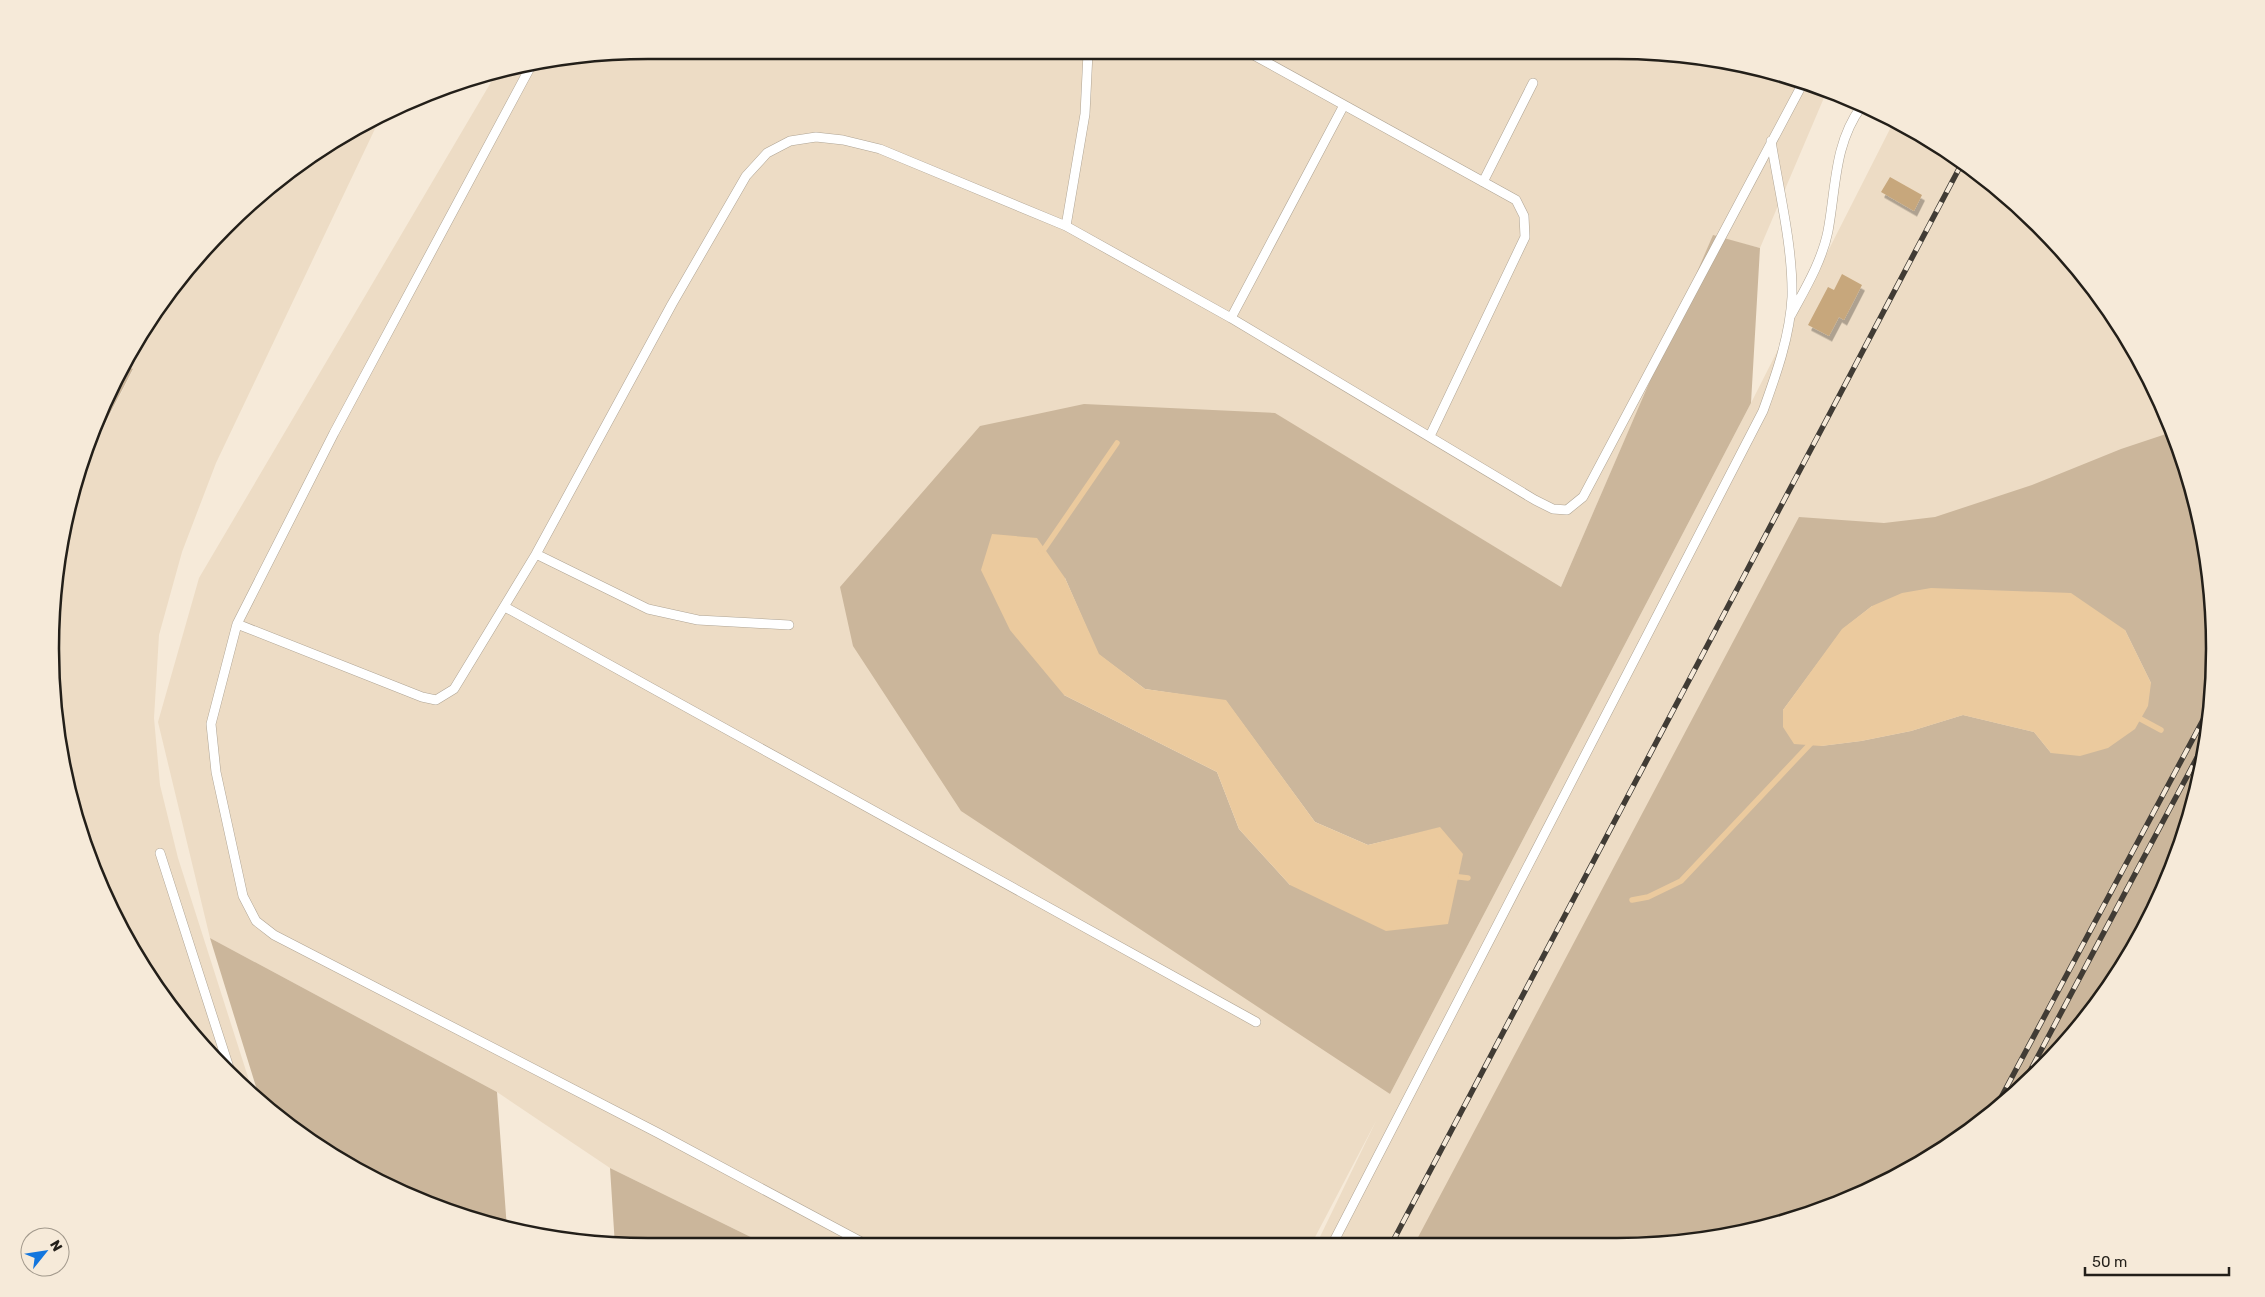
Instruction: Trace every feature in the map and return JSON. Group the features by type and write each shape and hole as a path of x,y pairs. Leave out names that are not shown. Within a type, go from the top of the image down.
{"lane":[{"path":"1066,226 1085,114 1088,59"},
{"path":"1261,59 1516,200 1524,216 1525,237 1430,436"},
{"path":"528,71 334,433 237,624 211,724 216,772 243,896 256,921 274,935 658,1133 854,1238"},
{"path":"1483,182 1533,83"},
{"path":"237,624 422,698 436,700 454,689 536,554 672,304 746,176 766,153 790,141 816,137 843,140 888,152 1066,226 1231,318 1430,436 1512,488 1553,509 1567,510 1583,497 1800,88"},
{"path":"1231,318 1344,105"},
{"path":"1789,320 1820,256 1828,233 1843,138 1850,122 1858,111"},
{"path":"1336,1238 1626,672 1763,411 1778,368 1789,320 1792,297 1790,265 1771,142"},
{"path":"536,554 648,609 698,620 789,625"},
{"path":"505,607 1256,1022"},
{"path":"160,853 227,1062"}],"shaded area":[{"path":"648,59 1655,60 1732,70 1769,79 1824,97 1760,248 1713,236 1561,587 1275,414 840,587 1390,1094 1751,403 1891,127 1944,158 1976,181 2034,231 2084,289 2107,321 2127,354 2161,423 2175,459 2195,533 2205,610 2205,687 2196,754 2053,1045 2034,1066 2005,1092 1944,1139 1877,1177 1806,1207 1732,1227 1655,1237 1319,1238 1376,1121 1315,1238 753,1238 610,1168 497,1092 210,938 158,722 199,578 492,80 533,70 572,64"},
{"path":"376,126 216,463 182,552 159,635 154,718 160,785 178,858 250,1083 231,1066 181,1008 158,976 138,943 104,874 90,838 70,764 60,687 59,648 60,610 70,533 90,459 98,438 133,370 130,369 158,321 181,289 231,231 289,181 321,158"},
{"path":"1713,235 1760,248 1751,403 1390,1094 961,811 853,646 840,587 980,426 1084,404 1275,413 1561,587","holes":["1065,578 1098,654 1145,689 1226,701 1315,822 1368,845 1440,828 1290,885 1239,829 1217,772 1064,695"]},
{"path":"131,368 133,369 101,431 120,388"},
{"path":"2165,434 2175,459 2195,533 2205,610 2205,687 2201,725 2195,764 2175,838 2145,909 2127,943 2107,976 2084,1008 2034,1066 1976,1116 1944,1139 1877,1177 1806,1207 1732,1227 1655,1237 1418,1238 1799,517 1884,523 1935,517 2032,485 2121,449","holes":["1872,606 2125,630 2151,683 2051,753 2034,732 1963,715 1911,731 1861,741 1821,746 1783,710 1843,629"]},
{"path":"992,534 1037,538 1065,578 1099,654 1145,689 1226,700 1315,822 1368,845 1440,827 1463,854 1448,924 1386,931 1290,885 1239,829 1217,772 1064,695 1010,630 981,570"},
{"path":"1931,588 2071,593 2125,630 2151,683 2148,706 2135,729 2108,748 2080,756 2051,753 2034,732 1963,715 1911,731 1861,741 1821,746 1794,744 1783,727 1783,710 1842,629 1872,606 1902,593"},
{"path":"210,938 497,1092 506,1221 459,1207 388,1177 321,1139 257,1089"},
{"path":"610,1168 753,1238 648,1238 614,1237"}],"building":[{"path":"1890,177 1922,195 1914,211 1881,192"},
{"path":"1842,274 1862,285 1844,320 1839,317 1829,336 1808,325 1828,287 1834,290"}],"waterway":[{"path":"1040,555 1117,443"},
{"path":"2135,716 2161,730"},
{"path":"1632,900 1648,897 1681,881 1813,741"},
{"path":"1451,876 1468,878"}],"railway":[{"path":"1395,1238 1959,169"},
{"path":"2003,1093 2201,723"},
{"path":"2031,1068 2196,760"}]}
